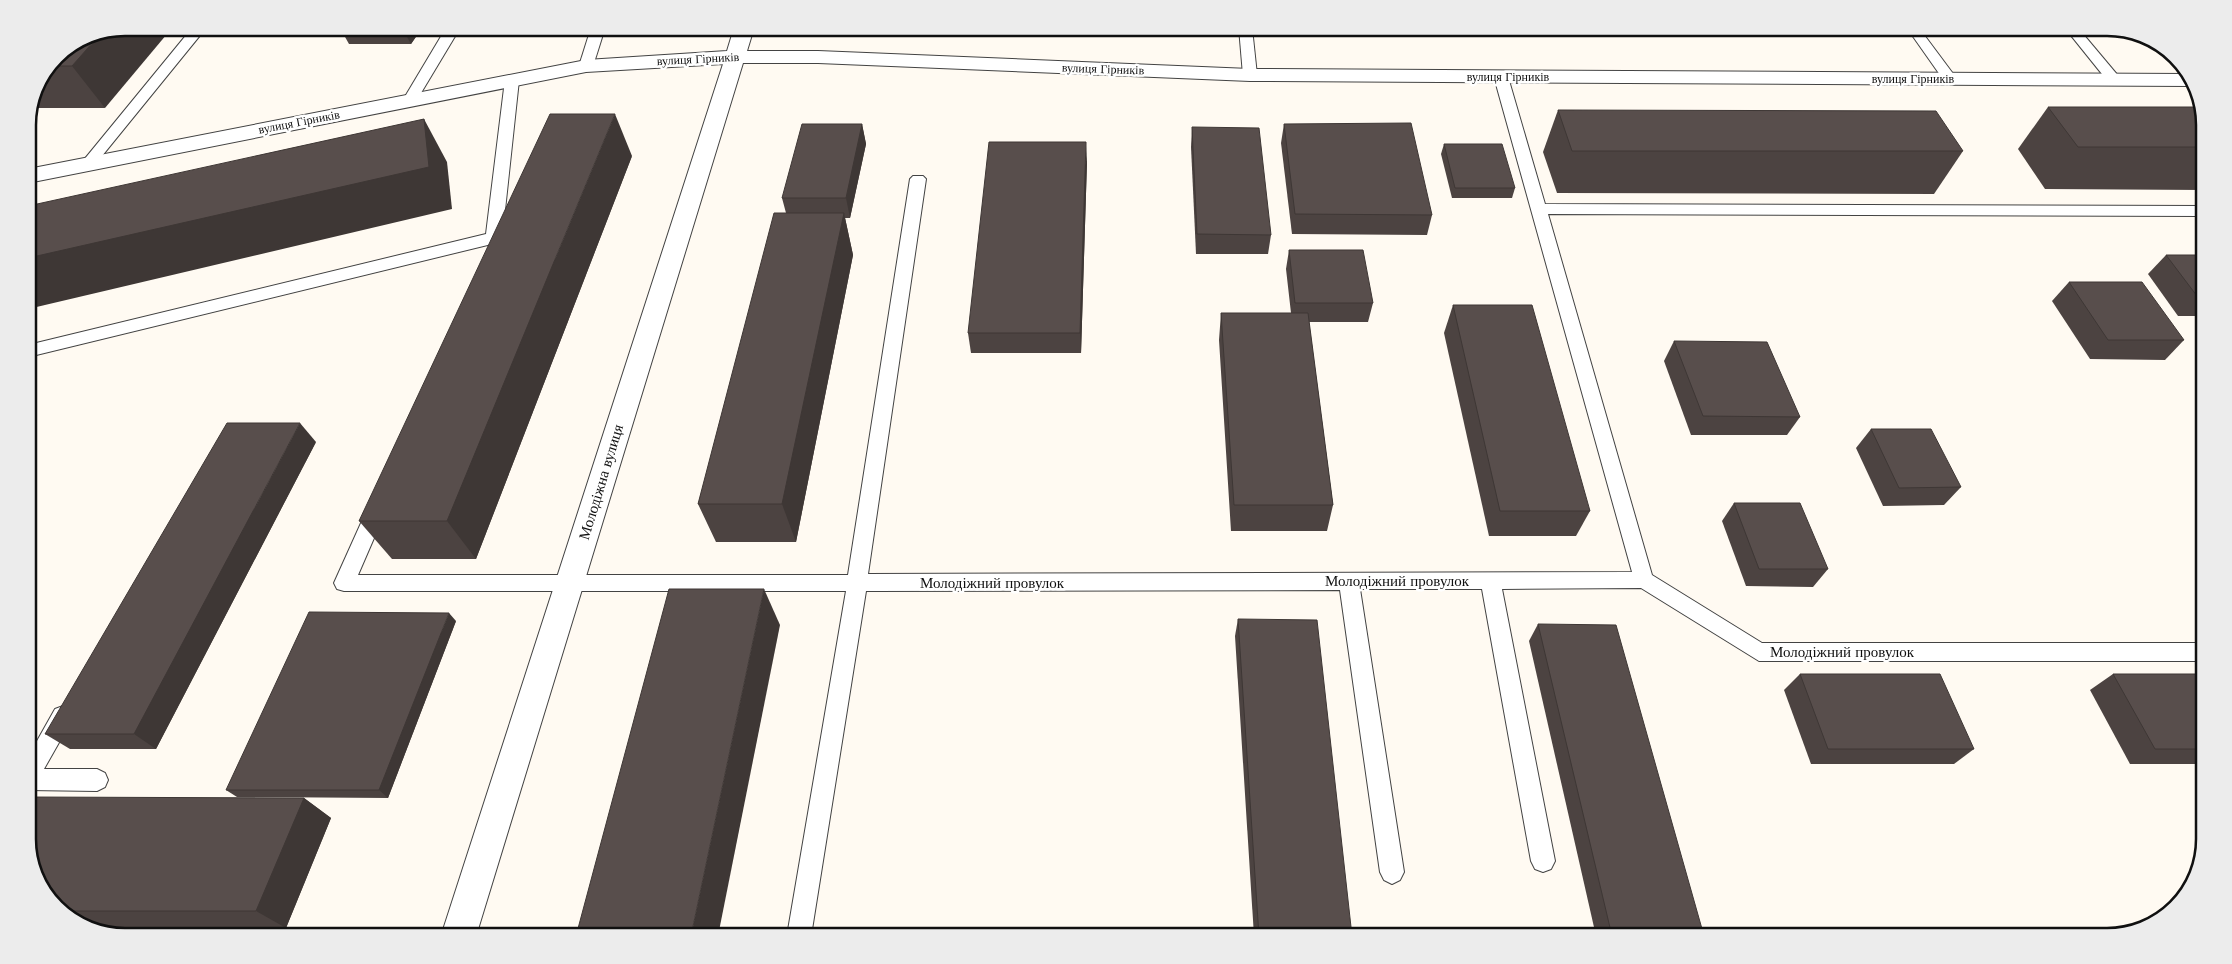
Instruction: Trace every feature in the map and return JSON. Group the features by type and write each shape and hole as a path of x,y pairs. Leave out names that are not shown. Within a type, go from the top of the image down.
{"street":[{"name":"Молодіжна вулиця","path":"461,928 741,36"},
{"name":"вулиця Гірників","path":"36,174 586,66 734,57 818,57 1250,75 2183,80"}],"lane":[{"path":"88,164 192,36"},
{"path":"410,100 448,36"},
{"path":"586,66 595,36"},
{"path":"1247,36 1250,75"},
{"path":"1919,36 1950,80"},
{"path":"2078,36 2115,80"},
{"path":"1501,77 1644,580"},
{"path":"486,257 494,238 512,80"},
{"path":"800,928 857,583 918,179"},
{"path":"1539,210 2196,211"},
{"path":"36,349 494,238"},
{"name":"Молодіжний провулок","path":"384,492 344,583 570,584 1644,580 1759,652 2196,652"},
{"path":"1349,581 1392,872"},
{"path":"1491,581 1543,861"},
{"path":"36,764 72,700"},
{"path":"36,778 97,780"}],"building":[{"path":"93,43 72,66 59,66 81,48"},
{"path":"2048,107 2194,107 2196,120 2196,147 2078,147"},
{"path":"1558,110 1936,111 1963,151 1572,151"},
{"path":"550,114 615,114 447,521 359,521"},
{"path":"424,119 429,167 36,256 36,204"},
{"path":"1411,123 1432,215 1295,214 1284,124"},
{"path":"802,124 862,124 846,198 782,198"},
{"path":"1192,127 1259,128 1271,235 1197,234"},
{"path":"989,142 1086,142 1080,333 968,333"},
{"path":"1444,144 1502,144 1515,188 1455,188"},
{"path":"774,213 844,213 782,504 698,504"},
{"path":"1289,250 1363,250 1373,303 1295,303"},
{"path":"2166,255 2196,255 2196,295"},
{"path":"2069,282 2142,282 2184,340 2108,340"},
{"path":"1453,305 1532,305 1590,511 1500,511"},
{"path":"1221,313 1308,313 1333,505 1234,505"},
{"path":"1674,341 1767,342 1800,417 1703,416"},
{"path":"227,423 300,423 134,734 45,734"},
{"path":"1871,429 1931,429 1961,487 1899,488"},
{"path":"1734,503 1800,503 1828,569 1759,569"},
{"path":"669,589 764,589 693,928 578,928"},
{"path":"309,612 449,613 379,790 226,790"},
{"path":"1238,619 1317,620 1351,928 1258,928"},
{"path":"1538,624 1616,625 1702,928 1610,928"},
{"path":"1800,674 1940,674 1974,749 1828,749"},
{"path":"2113,674 2196,674 2196,749 2155,749"},
{"path":"36,797 304,798 256,911 73,911 51,888 41,867 36,844"}]}
